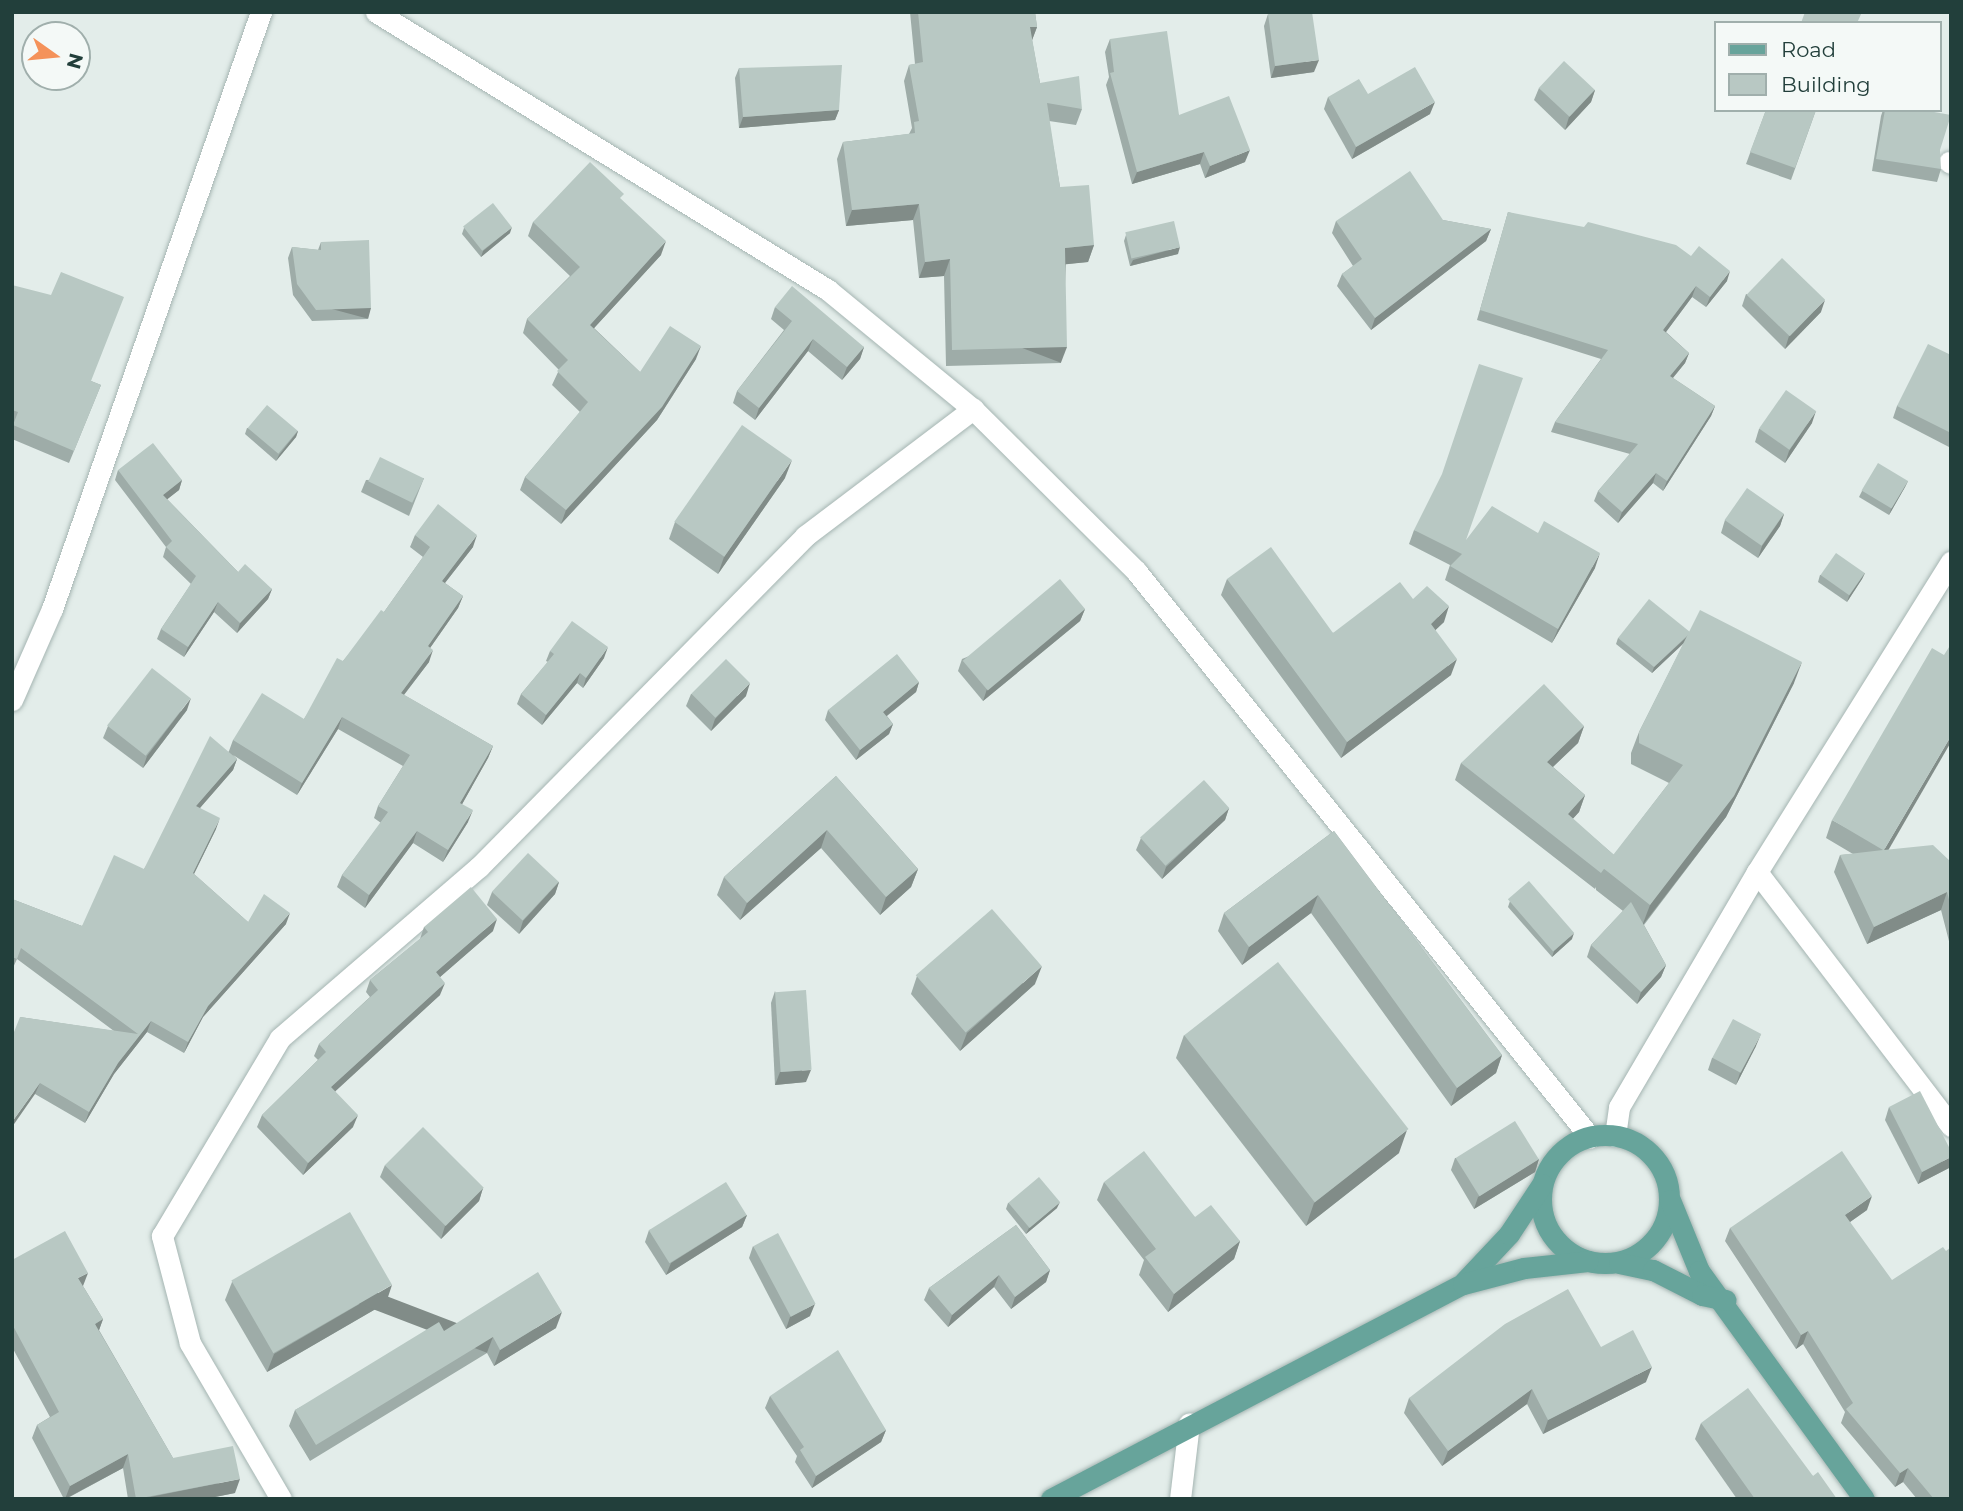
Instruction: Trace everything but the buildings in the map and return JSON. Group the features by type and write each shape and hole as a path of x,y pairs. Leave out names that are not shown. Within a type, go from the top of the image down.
{"main road":[{"path":"1463,1284 1508,1234 1544,1182 1560,1153 1590,1137 1615,1136 1651,1154 1661,1167 1670,1200 1699,1271 1725,1300 1864,1499"},
{"path":"1544,1182 1543,1216 1550,1231 1559,1245 1588,1261"},
{"path":"1615,1263 1650,1245 1660,1232 1670,1200"},
{"path":"1051,1499 1189,1424 1463,1284 1524,1268 1588,1261 1653,1270 1702,1295 1725,1300"}],"street":[{"path":"12,700 52,609 261,12"},
{"path":"376,12 828,290 973,409 1136,571 1590,1137"},
{"path":"281,1499 190,1343 162,1236 280,1038 478,867 805,536 973,409"},
{"path":"1615,1136 1619,1107 1757,872 1951,562"},
{"path":"1757,872 1951,1126"},
{"path":"1180,1499 1189,1424"}]}
